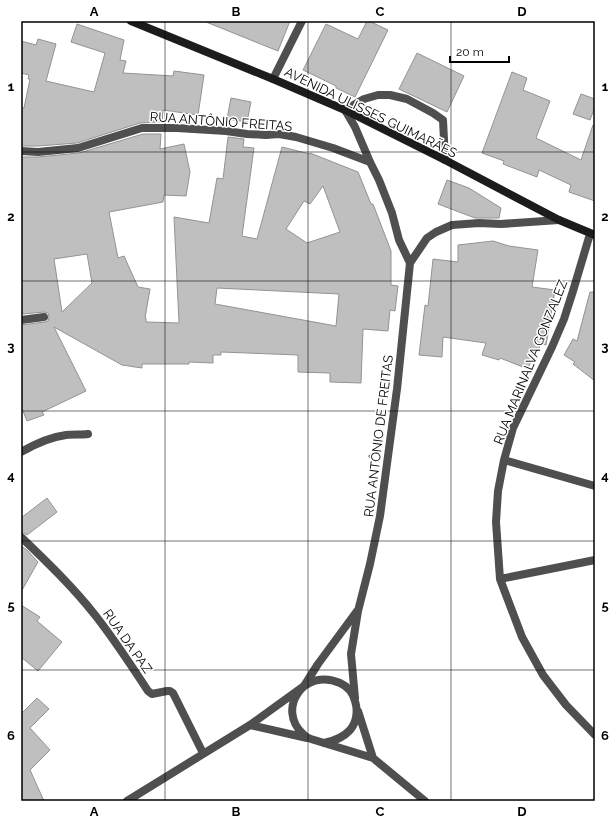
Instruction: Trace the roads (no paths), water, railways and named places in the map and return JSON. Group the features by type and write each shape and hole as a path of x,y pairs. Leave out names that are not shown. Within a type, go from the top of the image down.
{"main road":[{"name":"AVENIDA ULISSES GUIMARÃES","path":"131,21 345,110 445,160 559,220 593,235"}],"street":[{"path":"273,79 302,21"},
{"path":"410,263 399,240 386,196 355,127 345,110 364,99 378,95 390,95 407,99 443,120 445,160"},
{"name":"RUA ANTÔNIO FREITAS","path":"21,151 38,152 78,148 142,128 177,128 247,134 278,134 296,137 333,148 370,162"},
{"name":"RUA ANTÔNIO DE FREITAS","path":"354,698 351,654 358,611 380,516 397,389 410,263 427,238 452,225 479,223 501,224 559,220"},
{"name":"RUA MARINALVA GONZALEZ","path":"593,235 564,319 513,428 504,460 498,491 496,522 500,579 522,637 543,675 566,705 595,735"},
{"path":"21,320 44,317"},
{"path":"21,452 37,443 52,438 66,435 88,434"},
{"path":"504,460 595,486"},
{"name":"RUA DA PAZ","path":"21,537 67,582 95,615 123,653 148,691 152,694 167,691 173,693 203,753"},
{"path":"500,579 595,560"},
{"name":"RUA ANTÔNIO DE FREITAS","path":"304,686 318,664 358,611"},
{"path":"127,801 250,725 304,686 313,681 323,679 333,680 350,690 374,758"},
{"path":"304,686 297,694 293,704 293,716 296,726 303,735 311,739"},
{"path":"324,743 334,741 344,736 352,729 356,719 357,708"},
{"path":"250,725 311,739 374,758 425,801"}]}
